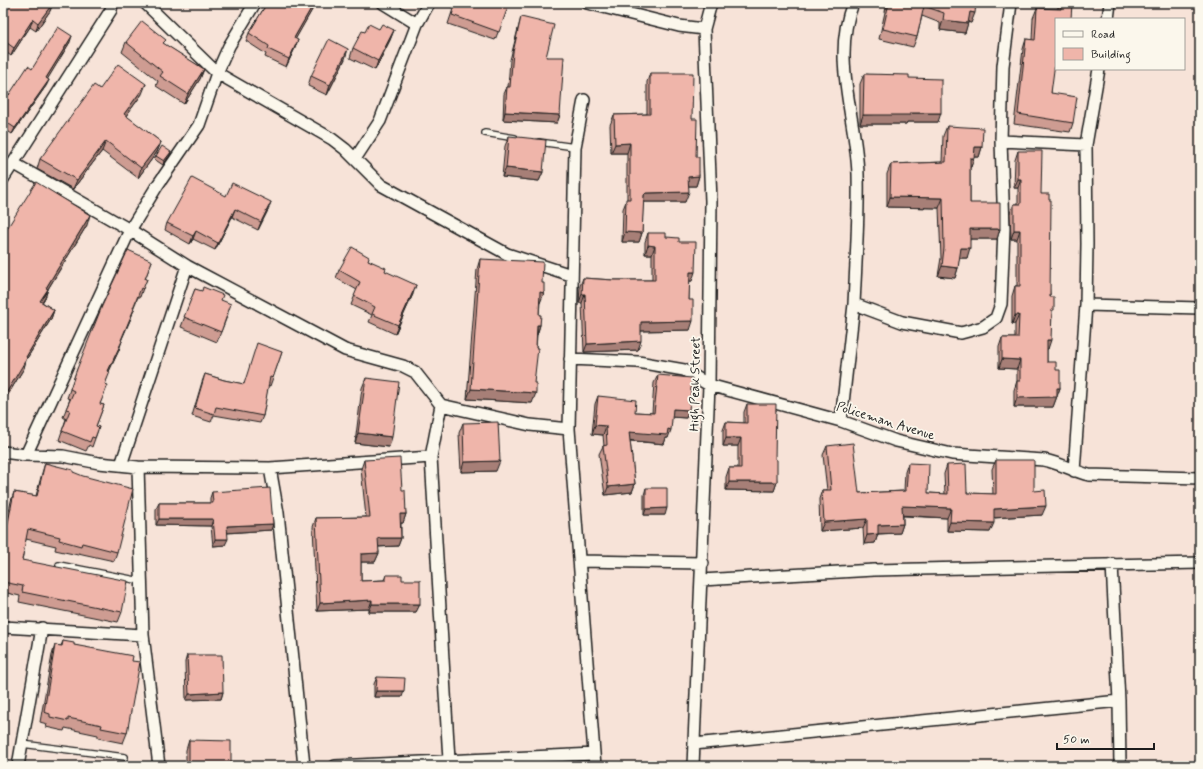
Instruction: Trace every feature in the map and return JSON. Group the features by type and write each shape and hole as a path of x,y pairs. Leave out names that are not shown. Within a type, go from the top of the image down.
{"street":[{"path":"3,179 112,10 112,3"},
{"path":"144,3 217,73 332,139 381,185 507,254 571,275"},
{"path":"26,455 130,230 157,186 200,125 217,73 229,46 255,3"},
{"path":"383,3 417,24"},
{"path":"355,159 380,121 417,24 429,3"},
{"path":"587,3 679,26 704,29"},
{"name":"High Peak Street","path":"693,766 703,563 709,385 711,201 704,29 711,3"},
{"path":"841,421 854,304 858,232 858,172 845,78 843,50 849,14 853,3"},
{"path":"854,304 902,322 961,333 983,327 996,318 1001,304 1004,228 1002,141 1003,66 1011,3"},
{"path":"1108,18 1110,3"},
{"path":"1074,471 1086,305 1086,145 1099,70"},
{"path":"584,100 575,147 571,275 569,429 595,766"},
{"path":"1002,141 1086,145"},
{"path":"13,163 130,230 187,266 344,350 403,366 415,372 441,405 530,425 569,429"},
{"path":"121,465 187,266"},
{"path":"1086,305 1200,308"},
{"name":"Policeman Avenue","path":"570,359 638,362 684,370 709,385 841,421 896,441 952,454 1044,460 1058,463 1089,476 1200,478"},
{"path":"441,405 431,457 442,614 449,760"},
{"path":"3,452 26,455 63,456 138,467 270,468 431,457"},
{"path":"138,467 142,635 159,766"},
{"path":"270,468 278,513 304,766"},
{"path":"579,561 703,563"},
{"path":"702,580 874,570 1200,563"},
{"path":"1112,564 1119,701 1120,766"},
{"path":"3,626 142,635"},
{"path":"18,766 42,628"},
{"path":"694,744 1119,701"},
{"path":"335,766 594,754"}],"lane":[{"path":"485,133 522,139"},
{"path":"530,140 575,147"},
{"path":"59,565 141,581"},
{"path":"22,744 124,757"}],"building":[{"path":"3,3 53,3 38,23 33,19 14,48 3,40"},
{"path":"267,3 314,3 294,38 298,40 289,59 268,49 269,46 249,33"},
{"path":"456,3 509,4 499,32 452,15"},
{"path":"889,3 976,3 975,13 970,12 968,23 943,20 944,13 924,6 917,37 883,29"},
{"path":"1061,3 1072,3 1071,18 1055,18 1055,63 1051,93 1077,97 1073,123 1018,114 1026,39 1035,40 1037,8 1061,9"},
{"path":"521,17 554,25 546,57 564,57 560,115 505,112 507,87 510,87 513,52"},
{"path":"142,21 166,40 163,43 204,69 188,94 160,76 163,72 126,42"},
{"path":"369,24 379,29 382,24 394,30 378,61 353,48 362,31 365,32"},
{"path":"58,27 72,36 46,78 49,80 15,128 3,120 3,99 7,93 9,95 28,66 32,69"},
{"path":"329,39 348,49 330,85 311,76"},
{"path":"118,64 146,84 124,114 161,142 141,168 106,141 77,180 40,159 94,85 100,89"},
{"path":"650,73 693,73 692,119 697,119 696,157 699,157 699,176 688,177 689,192 646,193 644,195 642,233 625,232 626,199 630,199 630,143 615,144 614,115 650,114"},
{"path":"864,74 909,75 909,78 941,79 941,113 910,113 910,115 863,115"},
{"path":"947,126 983,128 982,147 975,147 974,158 970,158 970,203 1000,203 1000,229 970,229 970,248 961,248 958,268 942,266 944,248 943,198 890,197 891,164 946,162"},
{"path":"509,136 546,140 543,172 506,168"},
{"path":"162,146 171,152 164,161 156,156"},
{"path":"1018,151 1042,151 1041,194 1049,194 1049,200 1051,200 1050,297 1054,297 1054,310 1052,310 1051,340 1047,340 1047,362 1056,362 1056,370 1060,370 1060,388 1057,388 1057,397 1017,398 1017,381 1020,381 1020,360 1002,359 1002,338 1018,338 1019,315 1015,315 1015,286 1020,286 1020,230 1014,230 1014,204 1021,204 1021,179 1018,179"},
{"path":"192,178 226,196 232,183 271,202 261,222 235,209 218,243 196,231 193,236 167,223"},
{"path":"36,182 90,215 46,288 48,289 40,301 54,310 5,395 3,394 3,235"},
{"path":"648,233 666,233 666,237 679,238 679,242 696,242 695,272 690,272 689,300 693,300 693,321 641,322 641,341 587,344 585,294 582,294 583,278 655,280 655,246 648,245"},
{"path":"352,247 369,257 368,260 386,268 385,271 416,285 398,325 372,314 375,307 354,296 360,282 339,270"},
{"path":"128,250 152,261 143,289 141,288 121,340 122,341 108,371 110,372 105,384 108,385 100,404 104,405 96,426 99,427 95,438 92,437 90,442 62,431 70,410 66,409 74,391 70,389 77,369 102,306"},
{"path":"480,259 543,262 542,283 544,283 544,293 540,292 539,315 541,315 540,325 537,325 536,348 538,348 534,383 536,383 536,393 471,389"},
{"path":"203,287 223,295 221,300 231,304 221,332 184,317 195,289 202,291"},
{"path":"257,343 282,352 273,378 270,377 263,416 216,407 214,414 195,408 205,374 244,384"},
{"path":"658,375 692,378 689,410 673,409 671,430 668,429 667,435 629,432 635,484 608,487 603,446 607,445 606,426 595,425 598,396 636,400 635,412 654,413"},
{"path":"366,378 399,382 392,437 358,433"},
{"path":"747,404 776,404 775,459 777,460 777,482 729,482 729,468 741,468 741,438 726,438 726,422 747,423"},
{"path":"498,422 500,461 464,462 463,423"},
{"path":"853,443 859,493 906,491 908,463 929,464 928,493 948,494 947,465 966,464 967,493 996,494 996,460 1034,460 1034,491 1045,490 1046,506 994,509 994,523 950,522 951,508 902,506 903,524 878,525 878,534 867,535 867,519 824,522 822,490 831,490 827,446"},
{"path":"400,458 402,490 405,490 406,514 400,514 401,538 378,538 379,553 361,554 361,581 386,580 386,575 402,575 402,580 420,580 420,604 372,604 372,600 320,603 316,518 370,517 364,460"},
{"path":"45,463 73,470 73,472 83,476 133,489 117,552 82,543 81,546 59,540 60,537 28,529 22,560 128,581 122,612 22,592 23,586 3,582 3,549 14,492 37,496"},
{"path":"270,488 273,524 227,526 228,539 215,539 213,519 159,519 159,503 213,503 212,492"},
{"path":"646,488 667,488 667,508 646,509"},
{"path":"63,641 74,643 74,645 133,656 132,661 140,662 127,733 101,728 102,725 68,718 68,721 50,717 50,714 44,712 55,645 62,646"},
{"path":"187,655 222,655 223,692 189,694"},
{"path":"377,677 405,678 404,691 376,691"},
{"path":"189,740 231,741 231,766 189,766"}]}
